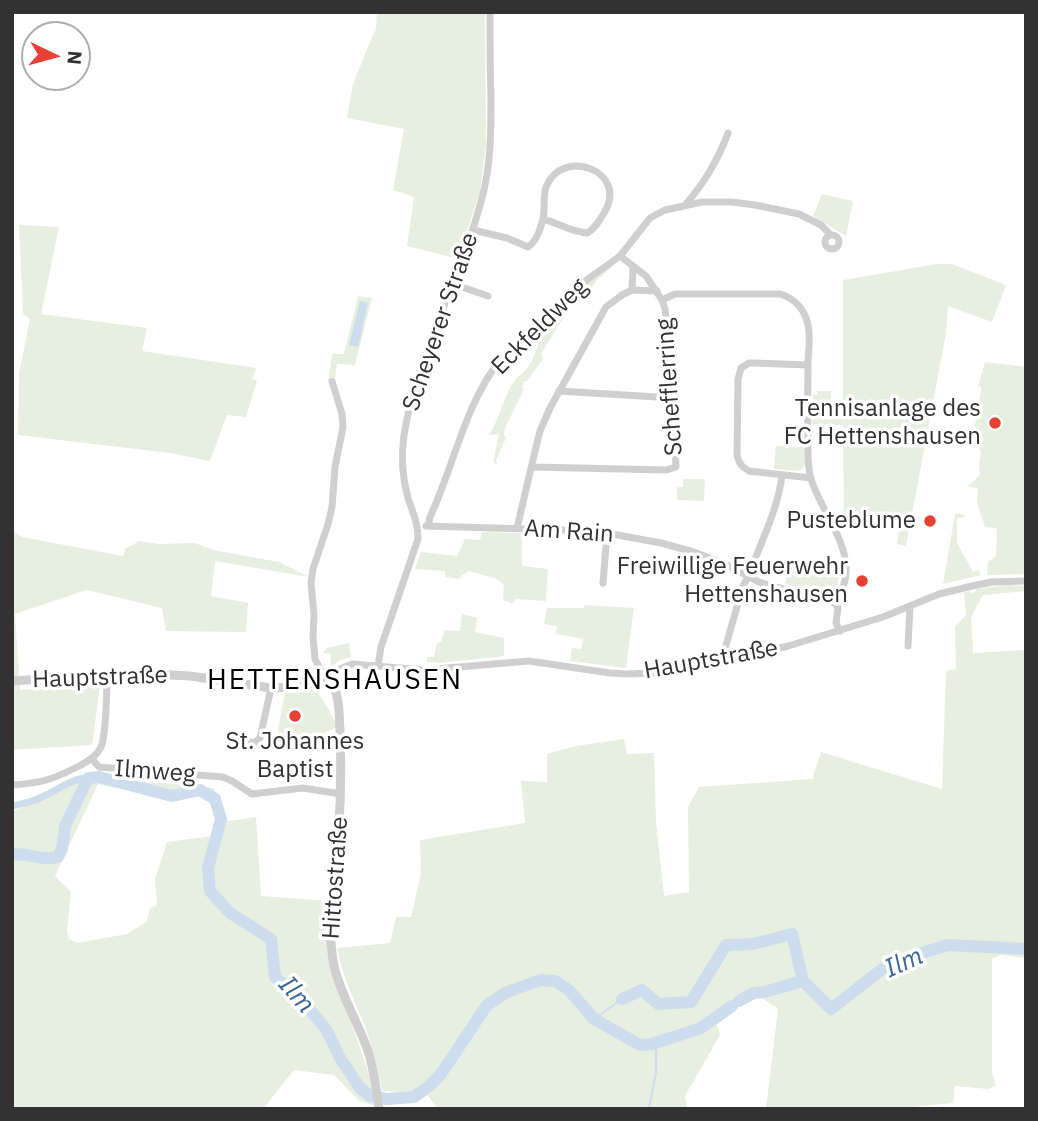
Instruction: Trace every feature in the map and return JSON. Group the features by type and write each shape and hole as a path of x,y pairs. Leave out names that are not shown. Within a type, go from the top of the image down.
{"street":[{"name":"Scheyerer Straße","path":"378,666 381,648 415,550 418,527 403,475 404,434 421,365 453,284 483,195 490,150 490,12"},
{"path":"686,205 712,169 728,133"},
{"path":"472,230 528,247 538,236 543,219 546,187 559,171 582,166 598,173 606,181 611,194 610,203 591,231 577,232 543,219"},
{"name":"Eckfeldweg","path":"428,526 475,404 492,369 570,292 620,256 654,215 702,202 732,202 799,214 821,225 831,235"},
{"name":"Schefflerring","path":"532,467 666,470 676,467 668,320 662,300 646,276 620,256"},
{"name":"Schefflerring","path":"632,290 634,268"},
{"path":"453,284 488,296"},
{"name":"Schefflerring","path":"517,528 540,431 606,307 632,290 657,291"},
{"path":"662,300 675,294 769,293 789,297 797,302 807,321 809,345 808,447 811,478 846,558 842,590 834,603 838,607 836,623 839,631"},
{"path":"808,365 754,363 744,366 739,373 737,455 742,467 749,471 811,478"},
{"path":"328,684 316,659 311,583 332,507 335,467 343,427 332,381"},
{"path":"559,391 673,398"},
{"path":"722,659 739,599 774,511 782,475"},
{"name":"Am Rain","path":"418,527 517,528 607,533 678,547 725,564 765,584 834,603"},
{"path":"603,583 607,533"},
{"name":"Hauptstraße","path":"12,681 132,673 190,676 271,688 319,682 328,684 334,674 346,666 360,664 424,670 529,661 627,674 653,673 694,663 785,648 939,594 979,584 1026,581"},
{"path":"908,646 910,606"},
{"name":"Ilmweg","path":"12,785 39,783 56,778 92,759 103,741 107,675"},
{"name":"Hittostraße","path":"328,684 336,693 338,702 341,794 331,906 331,949 344,993 368,1051 379,1109"},
{"path":"234,737 254,743 260,738 271,688"},
{"name":"Ilmweg","path":"92,759 101,768 223,777 252,794 303,788 341,794"}],"green space":[{"path":"377,12 485,12 486,145 480,191 458,259 407,246 414,197 393,190 404,129 347,118 353,84 376,28"},
{"path":"822,194 853,201 846,236 813,216"},
{"path":"19,225 59,227 41,314 147,328 142,351 256,368 252,379 257,381 246,417 227,415 210,461 170,453 18,435 19,374 30,319 23,314"},
{"path":"937,264 952,264 1006,285 992,322 948,306 946,333 906,546 897,544 901,513 844,518 843,425 812,424 813,395 817,395 817,391 831,391 830,410 843,409 843,280"},
{"path":"613,266 590,289 578,294 541,354 543,359 527,381 524,381 524,389 505,428 506,438 496,460 497,464 493,463 499,434 489,435 511,387 526,370 539,343 528,338 575,291 601,274 606,267"},
{"path":"358,296 372,298 355,365 337,364 335,378 329,377 332,354 344,354"},
{"path":"985,362 1026,367 1026,574 987,575 988,562 996,556 997,528 985,527 977,502 978,488 967,487 980,475 981,453 977,443 972,442 981,391 978,386"},
{"path":"776,446 804,447 803,468 798,471 774,469"},
{"path":"683,479 705,479 704,501 677,500 677,487 683,487"},
{"path":"955,514 963,514 965,517 957,518 957,543 973,572 978,570 981,575 943,584"},
{"path":"12,530 22,537 123,556 125,549 139,541 159,544 195,543 213,550 279,562 309,577 215,561 211,596 248,603 246,632 166,631 162,608 87,590 15,614 20,690 100,686 92,745 12,750"},
{"path":"482,532 522,533 522,566 548,569 546,601 515,599 513,604 503,600 504,585 497,579 469,571 462,574 460,579 445,577 445,571 415,569 421,552 457,556 465,539 480,540"},
{"path":"789,560 840,572 837,589 834,593 825,595 785,584"},
{"path":"1007,585 1026,586 1026,591 983,595 971,617 973,653 1026,650 1026,958 1000,955 992,959 992,1072 996,1086 988,1089 955,1086 953,1103 891,1109 766,1109 778,1009 756,994 715,1019 720,1035 685,1096 687,1109 438,1109 426,1093 382,1091 376,1061 346,981 337,948 390,943 396,917 411,917 421,873 420,840 525,823 521,781 547,782 547,754 576,746 624,739 627,754 654,753 656,822 664,896 689,892 688,807 699,787 812,779 821,752 942,789 946,671 956,669 955,627 966,615 964,592 971,593 976,589"},
{"path":"585,605 634,608 626,668 570,661 572,648 581,649 583,639 556,634 557,626 544,624 547,608 584,608"},
{"path":"462,614 477,618 475,632 504,638 504,656 427,662 427,657 434,657 437,643 441,642 445,630 460,631"},
{"path":"349,643 351,657 338,661 330,668 331,654 323,653 327,648"},
{"path":"315,689 337,727 312,738 277,735 285,692"},
{"path":"87,775 214,788 228,821 256,817 261,896 329,901 328,958 364,1059 373,1105 359,1101 334,1075 294,1070 263,1109 12,1109 12,811 31,805","holes":["98,784 175,800 200,793 210,799 218,823 213,836 167,842 155,879 157,904 150,909 146,922 127,934 77,943 69,939 67,931 71,892 55,876"]}],"water":[{"path":"360,301 368,303 358,347 349,345"}],"waterway":[{"name":"Ilm","path":"12,854 58,857 62,849 65,826 88,778 99,777 172,796 200,790 215,799 221,819 208,868 210,891 230,913 271,939 275,977 301,999 326,1029 340,1058 360,1088 370,1096 387,1099 414,1097 441,1074 487,1005 505,993 540,980 555,981 569,990 594,1019 640,1045 652,1044 701,1028 732,1006"},
{"path":"12,806 41,798 70,783 88,778"},
{"name":"Ilm","path":"622,999 642,990 658,1004 691,1002 726,945 753,944 792,934 803,981 831,1009 889,964 947,945 1026,949"},
{"name":"Ilm","path":"739,1001 754,993 803,981"},
{"name":"Ilm","path":"594,1019 622,999"},
{"path":"649,1109 656,1072 656,1042"}],"place":[{"name":"Tennisanlage des FC Hettenshausen","path":"995,423"},
{"name":"Pusteblume","path":"930,521"},
{"name":"Freiwillige Feuerwehr Hettenshausen","path":"862,581"},
{"name":"St. Johannes Baptist","path":"295,716"}],"district":[{"name":"HETTENSHAUSEN","path":"335,681"}]}
